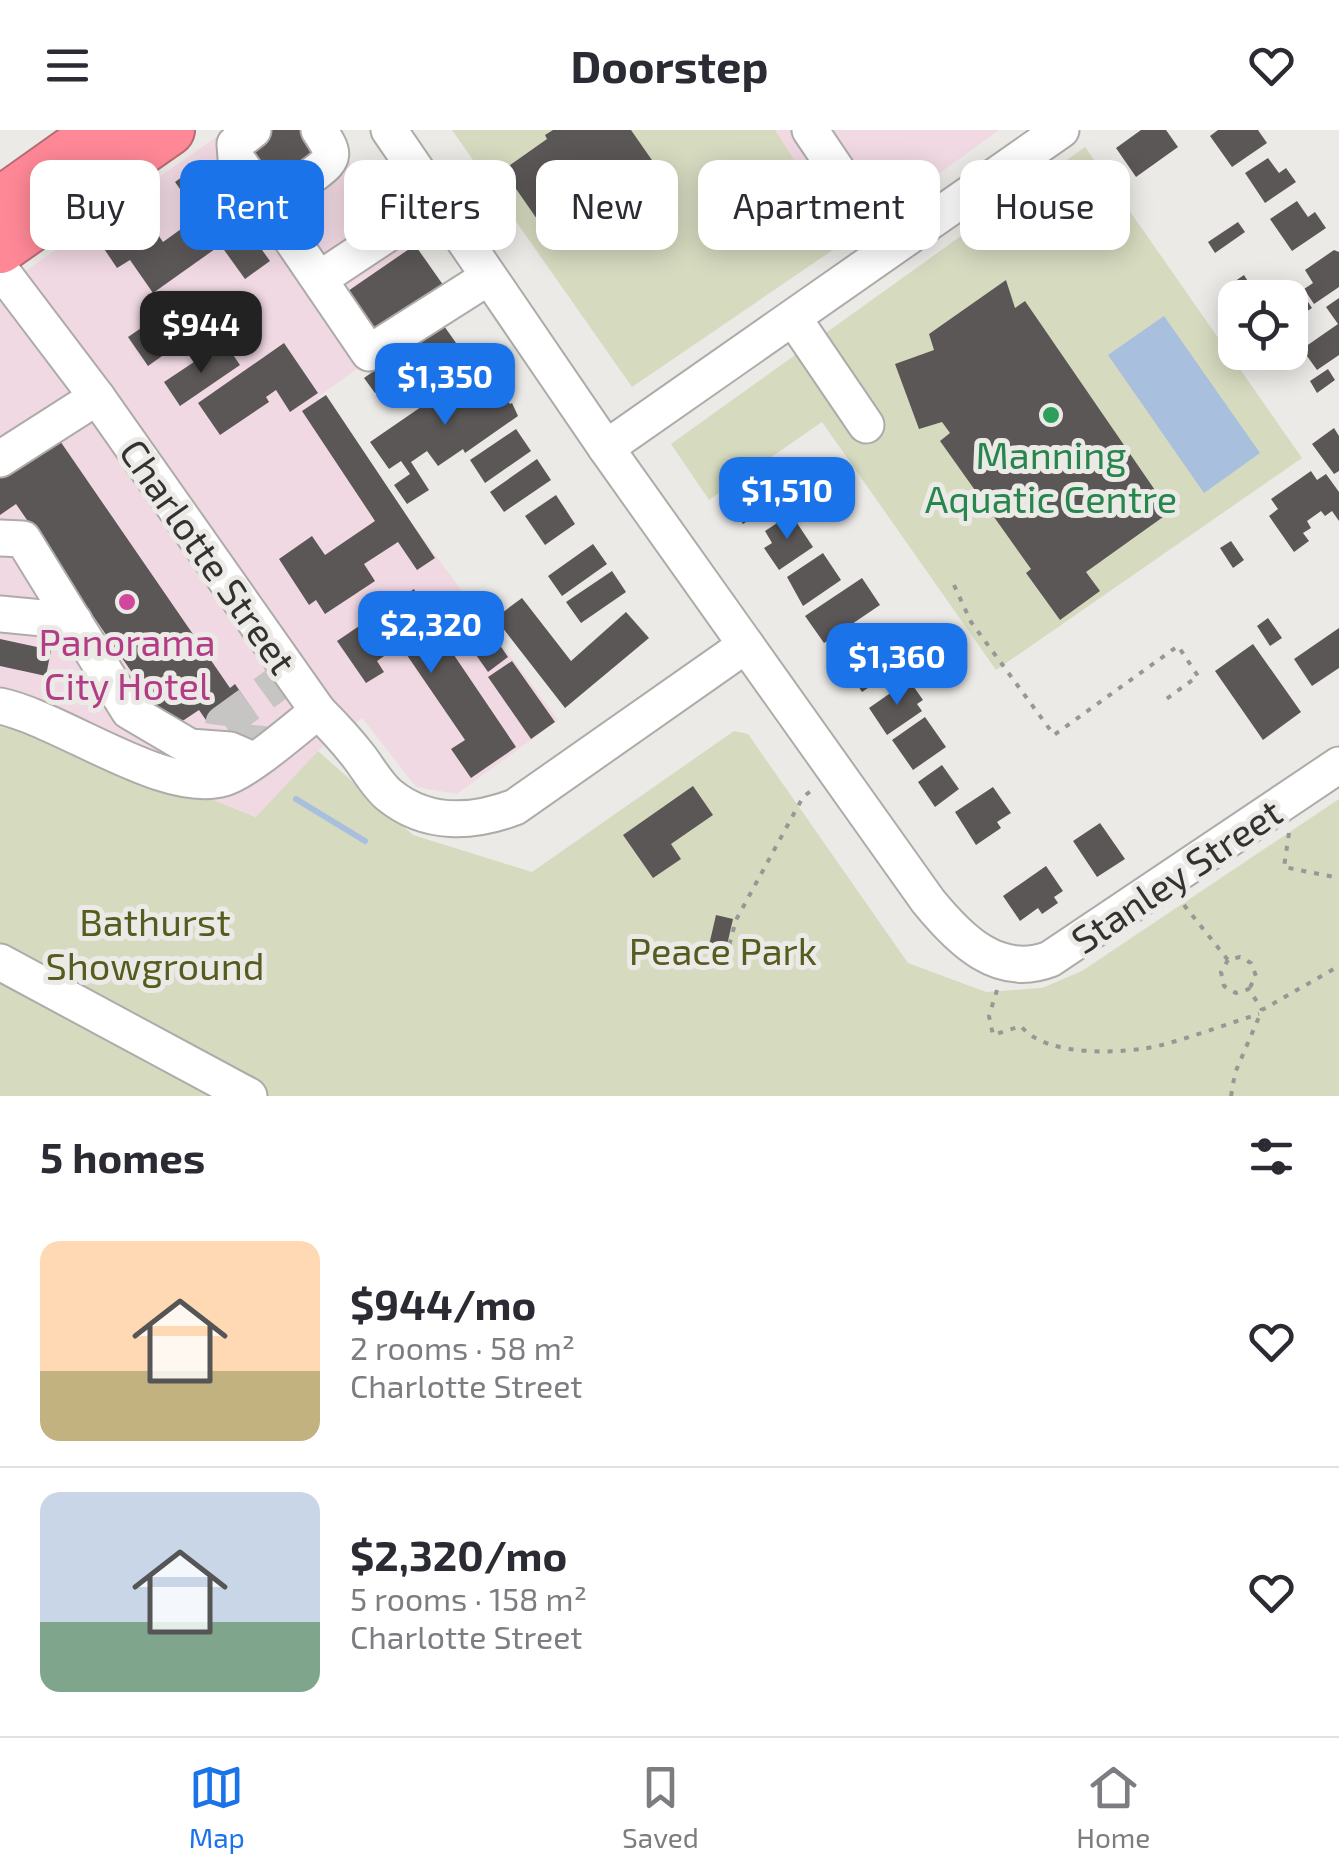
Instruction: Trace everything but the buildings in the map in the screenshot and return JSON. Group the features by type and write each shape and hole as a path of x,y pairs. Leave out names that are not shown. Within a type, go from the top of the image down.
{"highway":[{"path":"0,203 104,130"},
{"path":"0,248 169,130"}],"street":[{"path":"253,130 235,144 236,158 369,353 488,278"},
{"path":"319,130 330,147 331,157 324,166"},
{"path":"389,130 410,160"},
{"path":"810,130 830,160"},
{"path":"940,212 1046,134"},
{"path":"321,278 363,250"},
{"path":"470,250 606,448 945,922 974,948 1005,964"},
{"path":"606,448 889,250"},
{"name":"Charlotte Street","path":"0,269 97,397 318,712 345,738 388,794 422,814 460,820 484,818 515,807 746,645"},
{"path":"794,318 866,425"},
{"path":"0,459 97,397"},
{"path":"0,538 22,539 129,711 190,747 230,750 253,760"},
{"path":"0,614 74,621"},
{"path":"0,706 26,712 164,775 197,780 225,778 318,712"},
{"name":"Stanley Street","path":"1005,964 1024,966 1050,959 1339,765"},
{"path":"0,962 249,1096"}],"path":[{"path":"954,585 971,622 1054,735 1178,646 1198,676 1166,700"},
{"path":"726,958 736,920 803,797 836,771"},
{"path":"1278,806 1290,827 1284,867 1339,878"},
{"path":"1167,883 1228,960"},
{"path":"1240,957 1251,963 1256,976 1249,989 1236,993 1224,986 1221,972 1228,960 1240,957"},
{"path":"1005,964 989,1016 993,1035 1022,1026 1046,1043 1078,1050 1158,1046 1260,1012 1339,966"},
{"path":"1231,1096 1234,1073 1260,1012 1249,989"}],"shaded area":[{"path":"226,130 327,130 348,160 344,160 344,250 411,250 448,303 318,397 558,720 457,794 416,787 362,718 318,751 257,817 57,737 0,726 0,289 55,250 160,250 160,176 180,162 180,250 324,250 324,160 183,160"},
{"path":"775,130 999,130 940,173 940,160 794,160"}],"green space":[{"path":"452,130 775,130 794,160 698,160 698,250 833,250 632,387 536,250 678,250 678,160 536,160 536,250 516,221 516,160 473,160"},
{"name":"Manning Aquatic Centre","path":"1085,147 1094,160 1067,160"},
{"name":"Manning Aquatic Centre","path":"1130,211 1218,338 1218,370 1241,370 1302,458 996,670 822,422 709,500 671,444 960,237 960,250 1130,250"},
{"path":"0,727 56,737 256,817 318,751 413,835 532,872 734,731 748,734 908,963 986,992 1042,988 1082,971 1339,799 1339,1096 0,1096"}],"water":[{"path":"1164,316 1260,453 1204,493 1108,355"}],"waterway":[{"path":"296,799 365,841"}],"tunnel":[{"path":"267,744 238,741 222,730 223,723 292,673"}],"place":[{"name":"Manning Aquatic Centre","path":"1051,415"},
{"name":"Panorama City Hotel","path":"127,602"}],"park label":[{"name":"Bathurst Showground","path":"155,943"},
{"name":"Peace Park","path":"723,950"}]}
